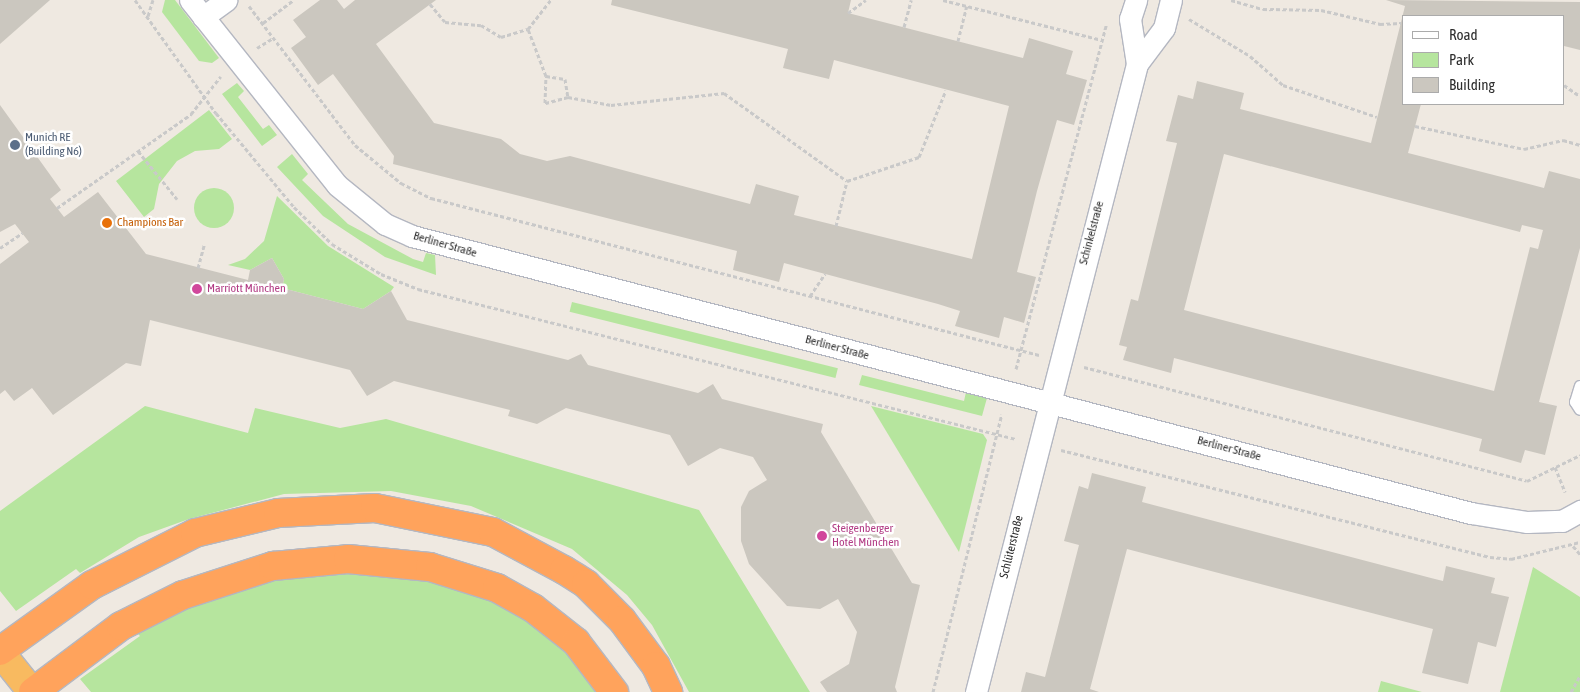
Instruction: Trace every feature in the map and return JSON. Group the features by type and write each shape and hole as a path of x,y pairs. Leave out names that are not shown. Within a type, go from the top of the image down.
{"highway":[{"path":"614,692 576,642 533,608 467,577 403,562 348,559 273,566 216,582 121,626 32,692 0,651 92,586 150,552 246,518 342,508 436,517 493,532 586,584 640,642 668,692"}],"street":[{"name":"Berliner Straße","path":"190,0 336,185 385,224 412,236 1471,513 1527,522 1562,520 1580,511"},
{"path":"203,17 226,0"},
{"name":"Schinkelstraße","path":"1136,0 1130,19 1137,64"},
{"name":"Schinkelstraße","path":"1048,402 1137,64 1164,28 1170,6"},
{"name":"Schlüterstraße","path":"976,692 1048,402"}],"lane":[{"path":"1580,386 1575,402 1580,410"}],"path":[{"path":"135,0 148,17 153,0"},
{"path":"245,0 355,145 401,183 431,198 1526,481 1580,455"},
{"path":"263,23 294,0"},
{"path":"430,4 445,22 481,25 501,37 528,29 551,0"},
{"path":"848,13 866,0"},
{"path":"904,27 911,0"},
{"path":"942,0 1102,40"},
{"path":"1231,0 1263,8 1321,10 1380,24 1401,23"},
{"path":"958,41 967,6"},
{"path":"1170,6 1250,56 1283,84 1377,117"},
{"path":"1023,351 1108,16"},
{"path":"528,29 546,76 545,103 568,97 611,105 724,93 847,181"},
{"path":"57,208 191,114 202,94 237,61 274,38"},
{"path":"546,76 565,79 568,97"},
{"path":"1565,86 1580,96"},
{"path":"847,181 919,157 946,90"},
{"path":"1415,126 1524,150 1563,140 1580,145"},
{"path":"138,151 176,199"},
{"path":"836,226 847,181"},
{"path":"0,248 22,233"},
{"path":"198,268 204,245"},
{"path":"810,296 825,274"},
{"path":"933,692 1008,392"},
{"path":"1580,542 1573,546 1580,554"},
{"path":"1571,692 1580,676"}],"green space":[{"path":"165,0 175,0 219,58 212,63 199,61 162,12"},
{"path":"237,83 244,91 238,97 263,129 269,125 277,135 262,146 222,94"},
{"path":"209,110 232,139 219,149 195,151 177,161 159,184 154,209 144,217 116,181"},
{"path":"292,154 308,174 302,180 348,224 413,259 423,262 426,253 435,255 436,275 385,257 323,216 277,167"},
{"path":"218,188 225,191 231,197 234,208 233,216 225,225 218,228 210,228 203,225 195,216 194,204 197,197 206,189"},
{"path":"277,196 328,246 394,287 391,291 363,309 282,288 284,279 272,258 250,270 228,265 245,259 264,241"},
{"path":"572,302 838,368 835,378 570,312"},
{"path":"862,375 964,401 966,392 987,398 982,416 859,385"},
{"path":"145,406 248,433 255,408 340,428 386,419 699,510 810,692 689,692 652,625 627,595 572,549 471,506 391,491 284,494 189,519 139,537 80,573 76,569 16,611 0,591 0,511"},
{"path":"871,406 983,434 987,440 959,552"},
{"path":"1533,567 1580,597 1580,692 1500,692"},
{"path":"333,569 413,574 509,606 558,640 601,692 91,692 80,679 140,636 136,632 166,616 248,582"},
{"path":"1381,681 1422,692 1378,692"}],"building":[{"path":"0,0 50,0 0,44"},
{"path":"320,0 337,0 344,9 355,0 436,0 376,44 434,123 501,139 520,154 547,161 570,156 750,204 756,184 799,196 794,215 972,259 1009,106 834,60 829,79 783,68 788,49 611,5 612,0 851,0 848,13 1023,58 1029,38 1073,51 1066,74 1087,80 1074,125 1057,120 1037,191 1017,272 1036,277 1024,323 1004,317 999,338 955,326 960,311 938,304 784,263 779,282 733,270 737,251 393,164 394,156 333,74 318,85 291,48 306,37 293,20"},
{"path":"1386,0 1580,2 1580,50 1565,46 1565,15 1403,15 1405,6"},
{"path":"1402,18 1402,105 1421,105 1408,153 1544,188 1549,171 1580,179 1580,248 1539,402 1557,406 1545,455 1525,450 1521,463 1479,451 1482,439 1174,358 1171,373 1123,360 1127,347 1119,345 1131,299 1138,301 1177,143 1166,141 1178,95 1193,99 1197,81 1244,93 1240,109 1371,143","holes":["1224,154 1520,232 1522,225 1543,230 1538,249 1530,247 1494,391 1184,310"]},
{"path":"0,105 61,190 50,199 64,217 98,192 146,254 248,280 250,270 272,258 284,279 282,288 363,309 391,291 407,320 568,360 581,354 588,365 698,393 713,384 722,399 823,424 821,432 912,583 920,585 895,687 897,692 827,692 820,682 849,664 857,632 838,599 820,609 787,606 749,564 741,541 741,507 749,491 767,480 753,457 720,448 688,466 670,435 566,408 537,424 508,416 510,410 394,381 367,396 350,370 150,320 141,366 126,363 53,415 32,388 14,401 5,390 0,394 0,264 29,242 15,224 0,232"},
{"path":"1092,473 1146,487 1142,502 1431,578 1443,581 1446,566 1495,578 1491,593 1509,597 1496,647 1478,642 1468,684 1422,673 1433,629 1127,549 1090,689 1099,692 1021,692 1026,672 1045,677 1079,545 1064,541 1079,486 1088,489"}],"place":[{"name":"Munich RE (Building N6)","path":"15,145"},
{"name":"Champions Bar","path":"107,223"},
{"name":"Marriott München","path":"197,289"},
{"name":"Steigenberger Hotel München","path":"822,536"}]}
